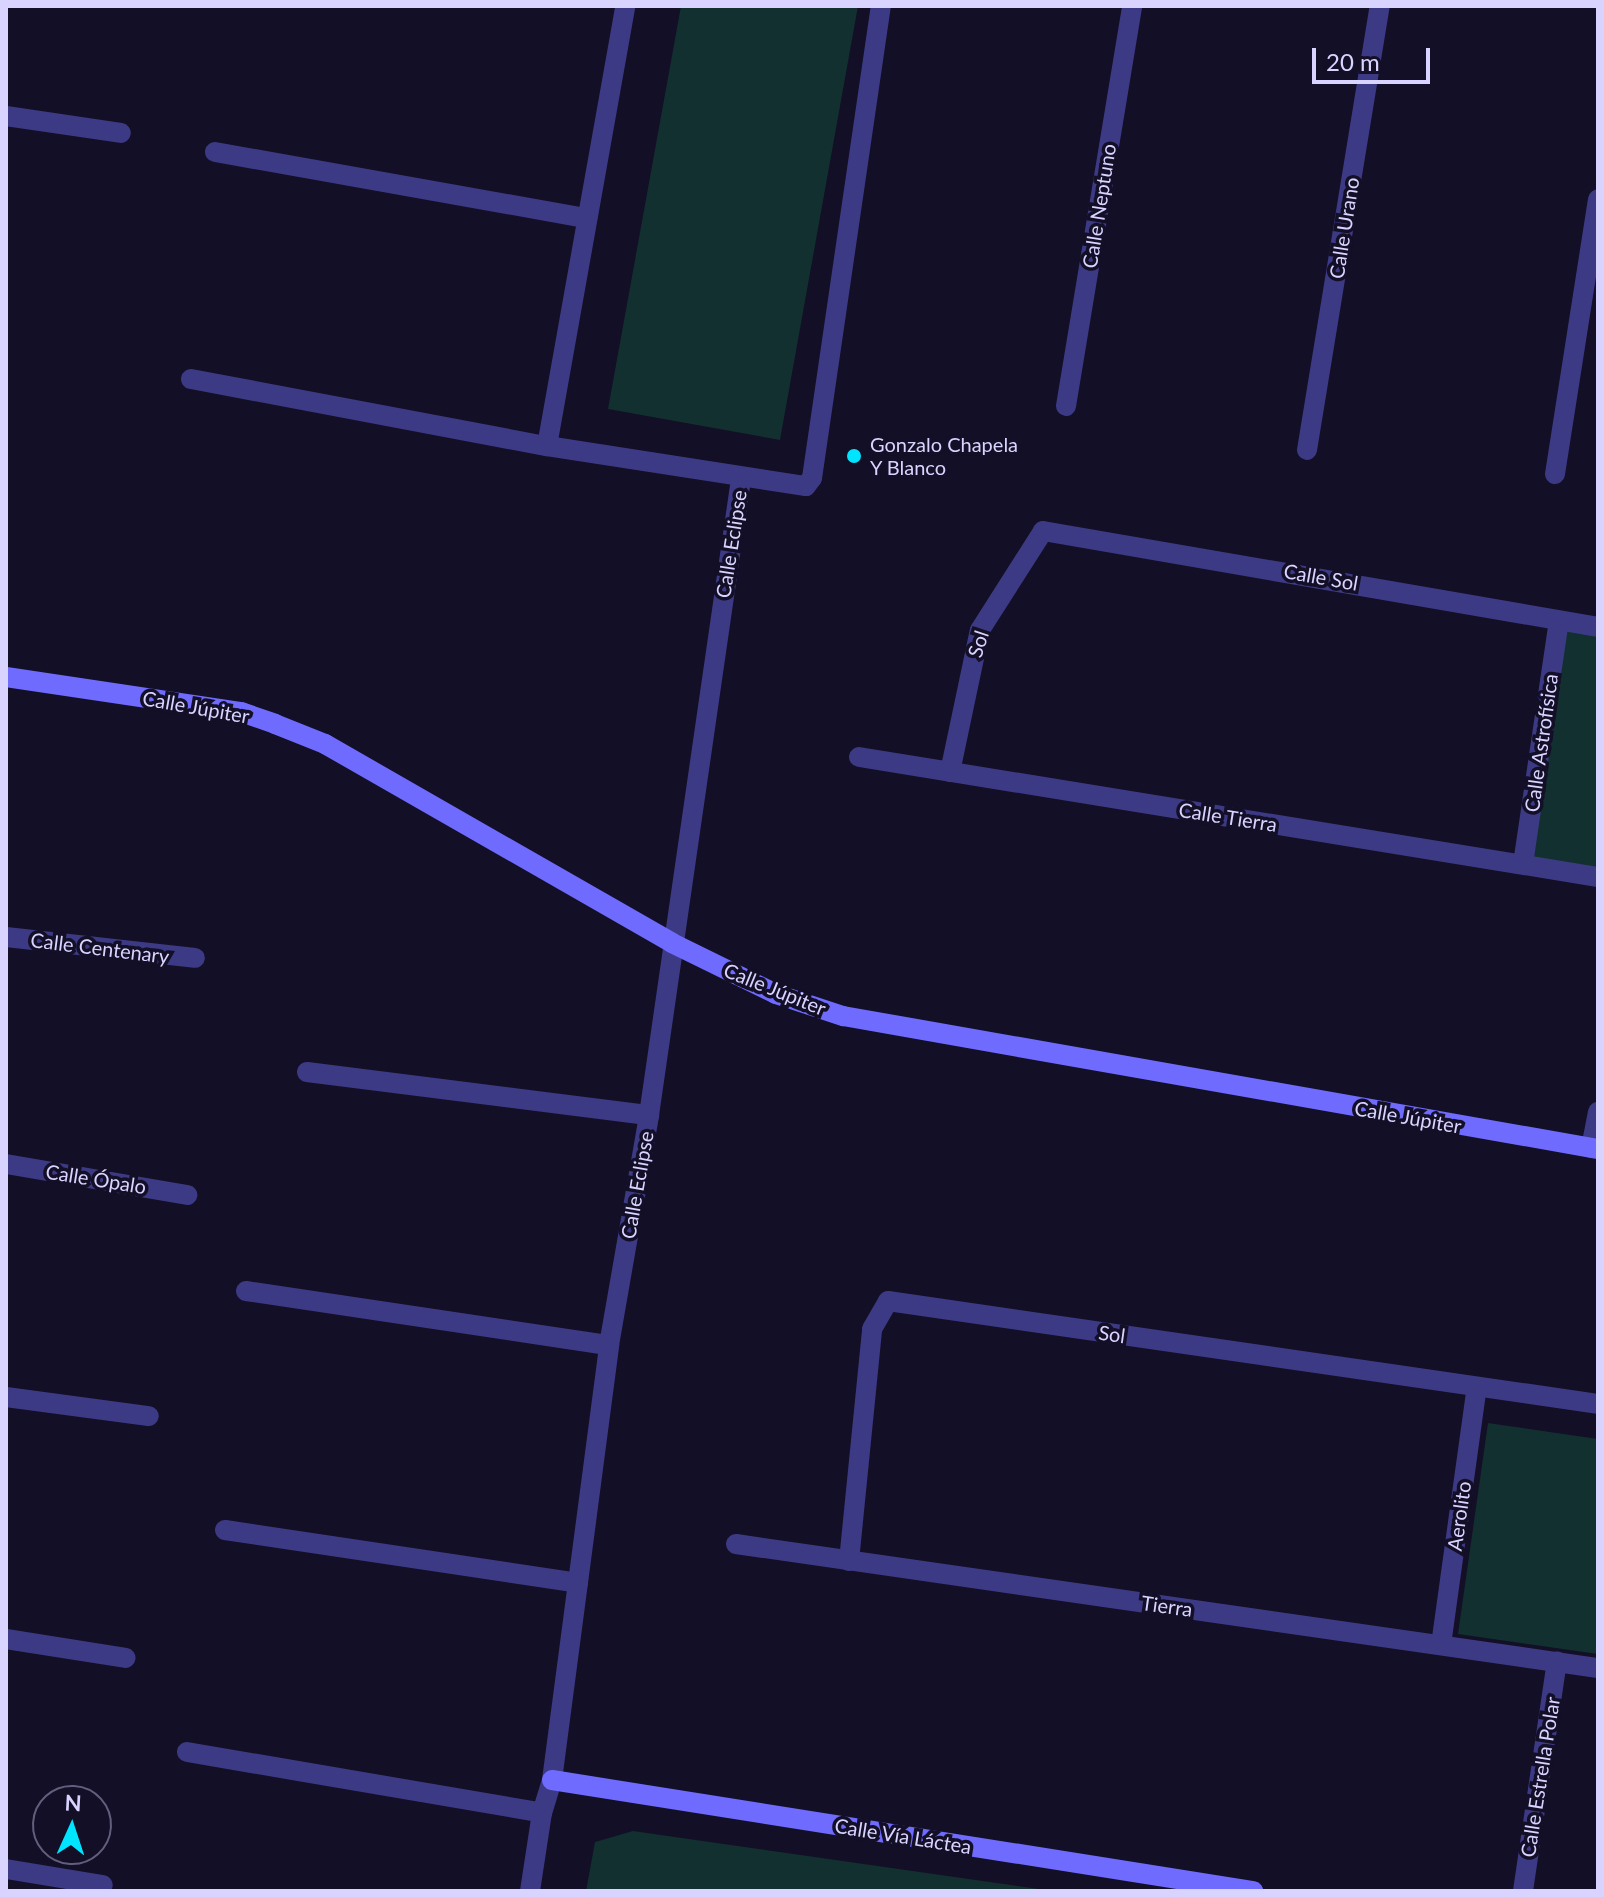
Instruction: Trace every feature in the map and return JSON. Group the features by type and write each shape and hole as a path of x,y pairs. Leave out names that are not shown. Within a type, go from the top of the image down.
{"street":[{"path":"547,446 625,6"},
{"name":"Calle Eclipse","path":"191,379 547,446 796,488 812,478 881,6"},
{"name":"Calle Neptuno","path":"1066,406 1132,6"},
{"name":"Calle Urano","path":"1307,450 1380,6"},
{"path":"6,116 121,133"},
{"path":"215,152 587,218"},
{"path":"1555,474 1598,199"},
{"name":"Calle Eclipse","path":"530,1891 542,1813 552,1780 609,1345 649,1115 741,479"},
{"name":"Calle Sol","path":"1043,531 1598,627"},
{"name":"Sol","path":"950,772 980,630 1043,531"},
{"name":"Calle Astrofísica","path":"1523,864 1559,621"},
{"name":"Calle Júpiter","path":"6,677 241,712 325,744 672,943 776,994 843,1016 1594,1148"},
{"name":"Calle Tierra","path":"859,757 1598,877"},
{"name":"Calle Centenary","path":"7,941 195,958"},
{"path":"307,1072 649,1115"},
{"path":"1594,1148 1598,1112"},
{"name":"Calle Ópalo","path":"6,1164 187,1195"},
{"path":"246,1291 609,1345"},
{"name":"Sol","path":"849,1561 872,1329 888,1301 1598,1404"},
{"name":"Aerolito","path":"1441,1645 1477,1387"},
{"path":"6,1397 149,1416"},
{"path":"225,1530 578,1583"},
{"name":"Tierra","path":"736,1544 1598,1668"},
{"path":"6,1639 126,1658"},
{"name":"Calle Estrella Polar","path":"1523,1891 1557,1662"},
{"path":"187,1752 542,1813"},
{"name":"Calle Vía Láctea","path":"552,1780 1253,1891"},
{"path":"6,1869 103,1885"}],"green space":[{"path":"681,6 858,6 780,440 608,409"},
{"path":"1559,621 1598,627 1598,876 1523,864"},
{"path":"1488,1423 1598,1439 1598,1654 1458,1634"},
{"path":"633,1831 1053,1891 586,1891 595,1842"}],"place":[{"name":"Gonzalo Chapela Y Blanco","path":"854,456"}]}
